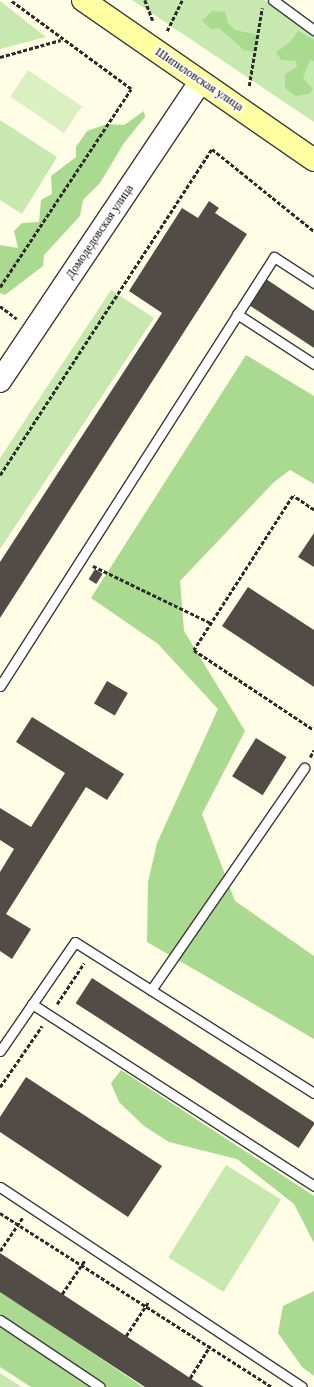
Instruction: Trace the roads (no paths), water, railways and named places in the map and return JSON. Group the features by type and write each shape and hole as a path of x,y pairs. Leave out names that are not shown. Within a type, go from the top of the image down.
{"main road":[{"name":"Шипиловская улица","path":"83,0 314,160"}],"street":[{"name":"Домодедовская улица","path":"0,382 200,82"}],"lane":[{"path":"273,0 314,30"},
{"path":"0,686 274,257 314,283"},
{"path":"237,314 314,364"},
{"path":"151,990 304,768"},
{"path":"0,1051 75,942 314,1093"},
{"path":"32,1004 314,1186"},
{"path":"0,1187 302,1387"},
{"path":"0,1320 100,1387"}]}
